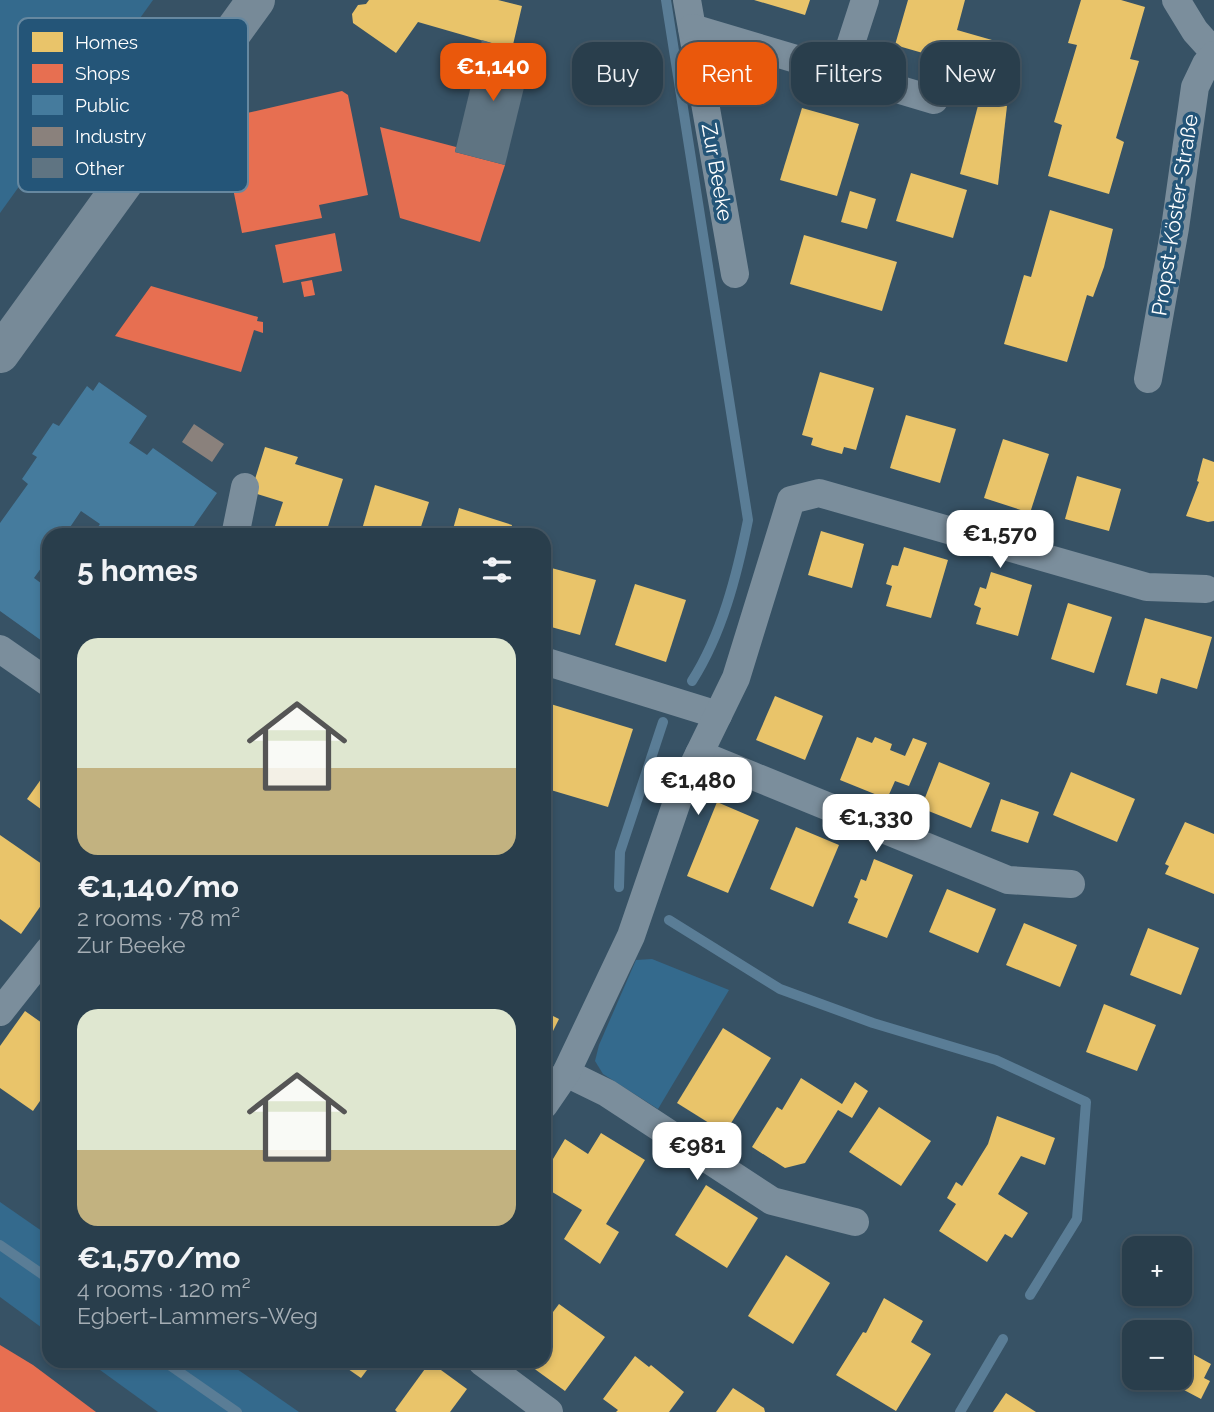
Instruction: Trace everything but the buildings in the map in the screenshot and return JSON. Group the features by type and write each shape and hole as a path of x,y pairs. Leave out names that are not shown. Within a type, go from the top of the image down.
{"main road":[{"path":"243,18 256,0"},
{"path":"0,354 117,192"}],"street":[{"name":"Zur Beeke","path":"687,0 735,274"},
{"path":"851,42 864,0"},
{"name":"Propst-Köster-Straße","path":"1148,379 1175,228 1195,87 1214,54 1195,31 1176,0"},
{"path":"692,28 791,56"},
{"path":"237,528 245,487"},
{"path":"551,1095 566,1073 631,936 680,793 736,678 791,499 819,493 1147,587 1206,589"},
{"path":"0,649 42,678"},
{"path":"551,663 718,715"},
{"path":"699,754 1008,880 1071,884"},
{"path":"0,1012 42,966"},
{"path":"566,1073 607,1093 772,1201 855,1222"},
{"path":"490,1368 549,1412"}],"shaded area":[{"path":"0,0 153,0 140,18 18,18 18,188 0,213"},
{"path":"652,959 729,990 658,1109 603,1074 595,1061 599,1045 636,960"},
{"path":"0,1202 42,1231 42,1328 0,1297"},
{"path":"97,1368 236,1368 299,1412 158,1412"}],"waterway":[{"path":"666,0 748,520 727,604 712,644 692,681"},
{"path":"619,887 620,852 663,722"},
{"path":"669,920 780,989 873,1023 996,1060 1086,1102 1077,1219 1030,1295"},
{"path":"0,1245 42,1274"},
{"path":"960,1412 1003,1339"},
{"path":"174,1368 237,1412"}]}
